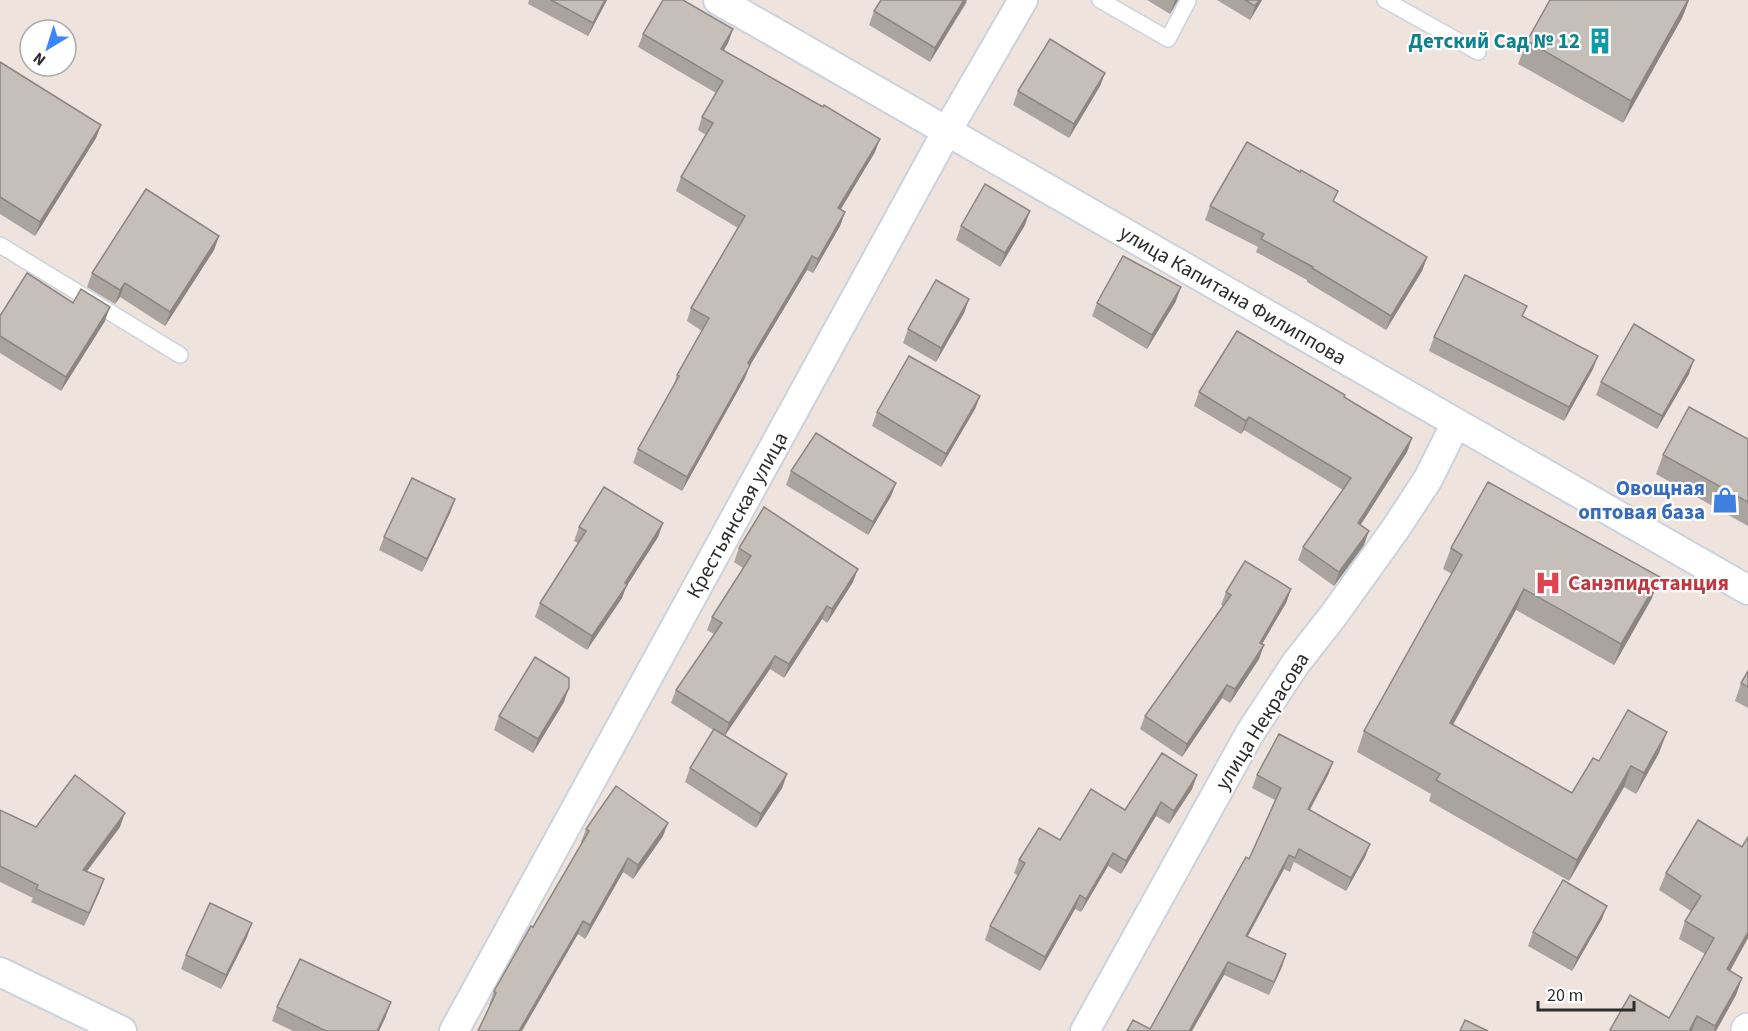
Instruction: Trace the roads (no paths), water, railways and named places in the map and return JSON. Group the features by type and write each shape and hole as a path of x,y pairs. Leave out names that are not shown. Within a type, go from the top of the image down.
{"street":[{"name":"улица Капитана Филиппова","path":"718,0 1748,590"},
{"name":"Крестьянская улица","path":"454,1031 947,131 1023,0"},
{"name":"улица Некрасова","path":"1085,1031 1250,733 1296,663 1396,528 1428,479 1455,423"},
{"path":"0,972 122,1031"}],"lane":[{"path":"1100,0 1168,39 1188,1"},
{"path":"1385,0 1478,52"},
{"path":"0,245 180,355"}],"place":[{"name":"Детский Сад № 12","path":"1600,41"},
{"name":"Овощная оптовая база","path":"1725,500"},
{"name":"Санэпидстанция","path":"1548,583"}]}
